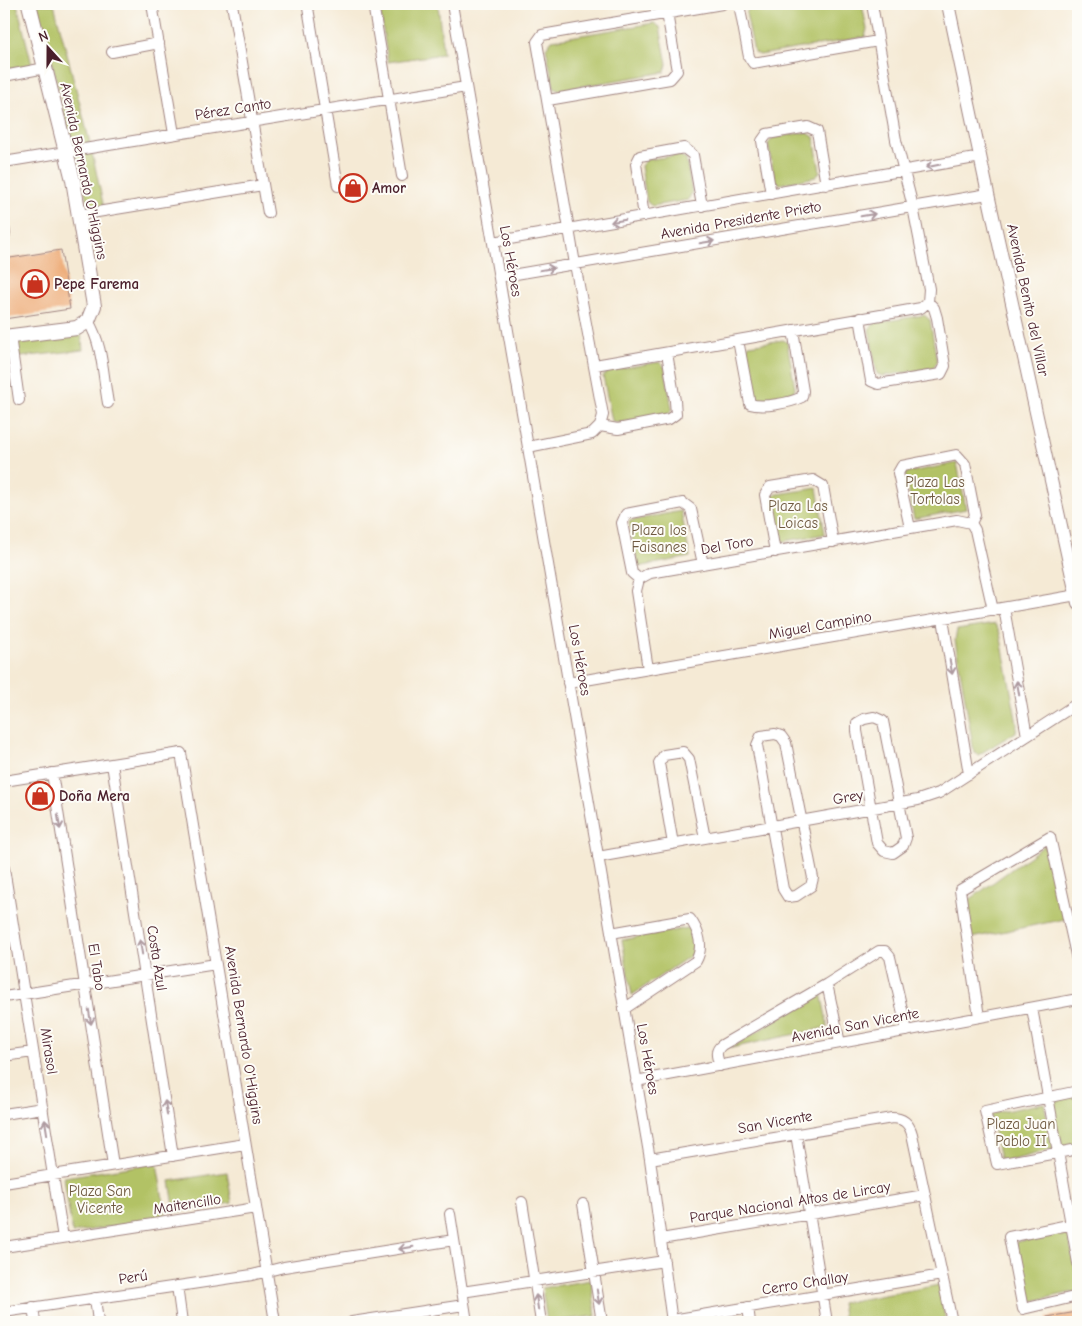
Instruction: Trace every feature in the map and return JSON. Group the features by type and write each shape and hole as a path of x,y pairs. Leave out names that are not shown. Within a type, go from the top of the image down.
{"main road":[{"name":"Avenida Bernardo O'Higgins","path":"29,4 66,151 79,215 94,301 93,312 88,321"},
{"path":"7,336 77,328 88,321"}],"street":[{"path":"152,4 174,134"},
{"path":"232,4 268,213"},
{"path":"373,4 402,176"},
{"name":"Los Héroes","path":"452,4 650,1159 672,1321"},
{"path":"528,447 592,434 600,426 603,415 537,42 542,35 722,4"},
{"path":"739,4 749,57 753,64 878,41"},
{"path":"860,318 871,381 878,384 941,374 945,366 937,318 934,308 928,302 928,289 913,208 896,140 872,4"},
{"name":"Avenida Benito del Villar","path":"948,4 1077,599"},
{"path":"308,8 338,186"},
{"path":"548,100 670,79 677,71 667,13"},
{"path":"112,52 159,43"},
{"path":"4,76 45,68"},
{"name":"Pérez Canto","path":"4,162 466,87"},
{"path":"771,194 762,141 766,134 808,127 817,131 826,185"},
{"path":"644,216 636,164 640,156 684,148 693,156 702,206"},
{"name":"Avenida Presidente Prieto","path":"493,242 981,157"},
{"path":"79,215 264,185"},
{"name":"Avenida Presidente Prieto","path":"499,277 988,194"},
{"path":"595,365 921,308 928,302"},
{"path":"88,321 98,343 108,403"},
{"path":"738,340 750,404 757,406 795,401 802,397 803,391 793,330"},
{"path":"7,336 19,400"},
{"path":"600,426 618,429 669,419 676,414 667,353"},
{"path":"910,528 898,473 902,466 957,455 965,464 975,515 972,523 976,530 999,609 1027,736"},
{"path":"775,552 765,495 770,487 813,480 823,486 833,542"},
{"path":"648,669 636,591 638,579 632,573 622,523 626,514 683,503 691,509 702,564"},
{"name":"Del Toro","path":"638,579 650,573 957,520 972,523"},
{"name":"Miguel Campino","path":"568,683 999,609 1077,599"},
{"path":"943,619 969,774"},
{"name":"Grey","path":"598,857 918,800 939,793 1078,703"},
{"path":"874,717 883,722 899,803 906,838 903,846 893,852 884,851 876,843 857,731 857,723 864,719 874,717"},
{"path":"775,734 781,736 786,743 802,821 813,878 811,886 796,896 788,897 783,889 757,745 761,736 775,734"},
{"path":"673,844 660,763 664,755 683,752 689,759 705,838"},
{"name":"Avenida Bernardo O'Higgins","path":"112,764 181,753 275,1322"},
{"path":"4,781 112,764"},
{"name":"Costa Azul","path":"112,764 174,1156"},
{"name":"El Tabo","path":"52,774 113,1165"},
{"path":"979,1017 960,890 1050,837 1078,964"},
{"name":"Mirasol","path":"4,868 63,1238"},
{"path":"611,933 690,919 697,928 701,952 696,960 624,1009"},
{"path":"4,938 15,936"},
{"path":"720,1066 716,1054 717,1048 827,984 879,951 885,951 890,957 908,1031"},
{"path":"4,996 216,964"},
{"path":"827,984 840,1043"},
{"name":"Avenida San Vicente","path":"636,1081 1078,999"},
{"path":"1032,1008 1058,1154 1074,1224 1078,1263"},
{"path":"4,1056 34,1052"},
{"path":"1078,1092 985,1111 997,1164 1078,1149"},
{"path":"4,1114 43,1108"},
{"name":"San Vicente","path":"650,1159 892,1118 905,1122 910,1129 925,1195"},
{"path":"796,1134 827,1322"},
{"path":"4,1183 245,1144"},
{"path":"925,1195 952,1322"},
{"name":"Parque Nacional Altos de Lircay","path":"661,1239 925,1195"},
{"path":"522,1202 541,1322"},
{"path":"583,1204 602,1322"},
{"name":"Maitencillo","path":"4,1247 256,1208"},
{"path":"450,1214 467,1322"},
{"path":"1074,1224 1009,1237 1023,1309 1078,1296"},
{"name":"Perú","path":"4,1312 252,1275 284,1266 454,1240"},
{"path":"462,1292 664,1262"},
{"name":"Cerro Challay","path":"672,1321 942,1275"},
{"path":"177,1286 182,1322"},
{"path":"95,1298 98,1322"},
{"path":"352,1322 464,1305"},
{"path":"33,1307 35,1322"},
{"path":"748,1307 750,1322"}],"green space":[{"path":"4,4 17,4 32,65 4,70"},
{"path":"37,4 54,4 90,143 104,208 90,212"},
{"path":"379,4 438,4 443,54 388,62"},
{"path":"862,4 867,29 865,37 760,55 754,52 746,13 752,5"},
{"path":"654,23 660,27 667,64 665,72 560,90 554,87 546,48 552,40"},
{"path":"806,132 814,137 820,171 816,177 780,184 775,180 768,144 773,138"},
{"path":"679,155 686,159 692,193 688,200 652,206 647,202 641,166 646,160"},
{"path":"924,315 930,320 937,362 933,368 883,376 877,374 869,329 875,323"},
{"path":"81,333 83,350 4,359 4,342"},
{"path":"783,340 787,342 795,388 792,395 759,401 752,393 745,351 749,345"},
{"path":"659,362 665,367 672,409 668,415 618,423 612,421 603,376 610,370"},
{"name":"Plaza Las Tortolas","path":"957,463 966,509 914,519 905,473"},
{"name":"Plaza Las Loicas","path":"817,488 825,534 780,542 772,495"},
{"name":"Plaza los Faisanes","path":"681,511 690,557 638,567 629,521"},
{"path":"995,624 1000,633 1017,724 1016,732 978,755 974,752 955,640 957,630"},
{"path":"1049,842 1065,919 972,938 965,903"},
{"path":"688,928 693,941 693,954 632,995 622,940"},
{"path":"821,992 828,1027 731,1048"},
{"path":"1078,1095 1078,1145 1061,1149 1051,1102"},
{"name":"Plaza Juan Pablo II","path":"1044,1103 1054,1149 1001,1163 990,1114"},
{"name":"Plaza San Vicente","path":"157,1163 166,1218 72,1233 64,1177"},
{"path":"227,1172 232,1203 175,1212 170,1181"},
{"path":"1068,1231 1078,1291 1028,1302 1016,1242"},
{"path":"591,1280 596,1316 547,1322 542,1288"},
{"path":"939,1285 946,1322 844,1322 841,1303"}],"building":[{"name":"Pepe Farema","path":"61,250 70,309 4,319 4,259"},
{"path":"1077,1312 1078,1322 1047,1322 1047,1317"}],"place":[{"name":"Amor","path":"353,188"},
{"name":"Pepe Farema","path":"35,284"},
{"name":"Doña Mera","path":"40,796"}]}
